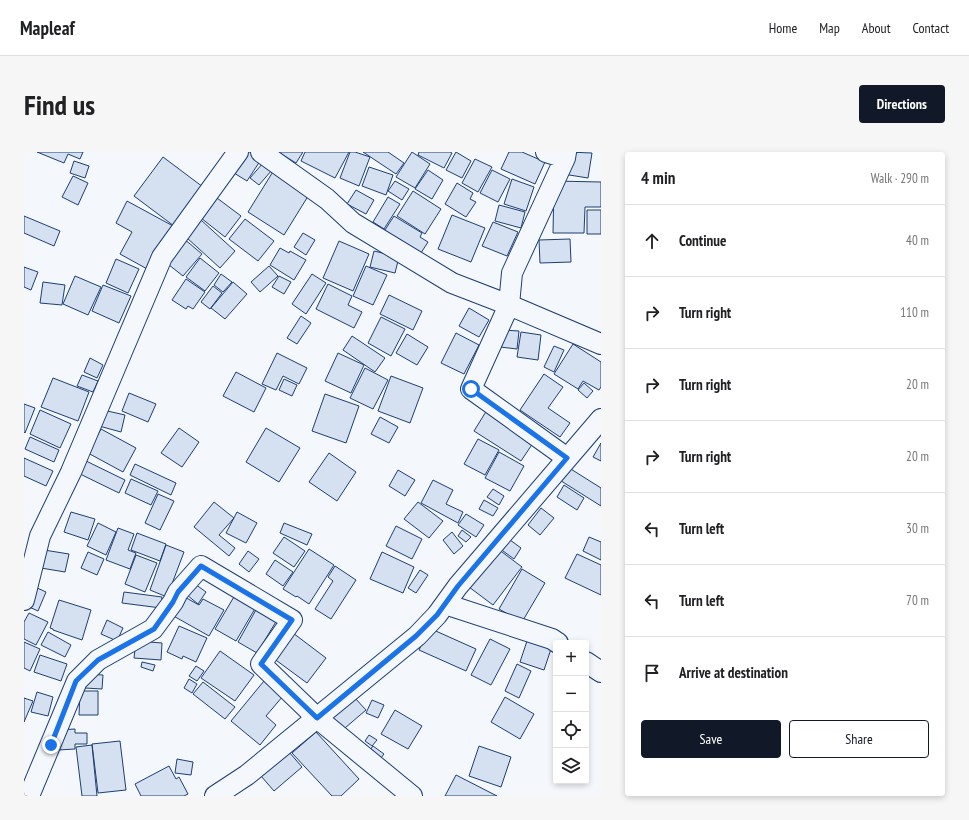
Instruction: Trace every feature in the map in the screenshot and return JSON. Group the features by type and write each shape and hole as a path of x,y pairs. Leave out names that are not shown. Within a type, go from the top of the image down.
{"street":[{"path":"24,600 40,536 71,472 162,257 238,152"},
{"path":"261,152 327,199 353,223 452,283 601,344"},
{"path":"546,152 565,155 512,273 509,306 471,389 567,458"},
{"path":"215,796 247,775 416,636 437,615 458,586 601,419"},
{"path":"29,796 76,681 98,660 154,629 173,602 178,592 201,566 292,620 261,664 317,718 412,796"},
{"path":"445,604 554,640"},
{"path":"589,664 601,672"}],"building":[{"path":"37,152 83,152 80,159 68,154 64,163"},
{"path":"247,152 253,152 262,158 247,181 234,173"},
{"path":"278,152 303,152 296,163"},
{"path":"305,152 349,152 335,178 301,161"},
{"path":"350,152 355,152 370,157 359,186 340,178"},
{"path":"363,152 388,152 404,163 396,174"},
{"path":"412,152 430,164 415,188 396,177"},
{"path":"419,152 452,153 444,168 418,155"},
{"path":"456,152 471,161 462,178 446,170"},
{"path":"509,152 522,152 545,162 535,184 501,169"},
{"path":"567,152 592,153 588,178 563,174"},
{"path":"163,157 203,187 174,226 134,196"},
{"path":"475,159 492,167 478,192 462,183"},
{"path":"74,161 89,166 85,178 70,173"},
{"path":"263,163 272,170 259,185 250,178"},
{"path":"369,167 393,175 386,195 362,186"},
{"path":"274,170 310,193 284,235 248,212"},
{"path":"428,170 443,180 432,199 415,189"},
{"path":"492,170 510,179 498,202 480,193"},
{"path":"73,176 88,183 78,205 62,197"},
{"path":"512,179 534,187 526,211 504,204"},
{"path":"395,181 409,189 402,200 388,191"},
{"path":"554,181 601,182 601,207 585,207 584,233 553,233"},
{"path":"457,183 473,193 470,199 476,202 466,217 445,204"},
{"path":"356,190 374,200 366,214 347,204"},
{"path":"413,191 441,209 425,234 397,216"},
{"path":"388,197 400,204 384,229 373,222"},
{"path":"217,198 241,216 225,237 201,218"},
{"path":"127,201 173,226 149,270 120,254 132,232 116,223"},
{"path":"499,205 525,212 521,228 495,221"},
{"path":"587,210 601,210 601,234 587,234"},
{"path":"452,215 485,228 471,262 438,249"},
{"path":"24,216 60,231 54,246 24,233"},
{"path":"394,216 422,233 420,237 428,242 419,256 383,233"},
{"path":"245,219 274,241 258,261 229,239"},
{"path":"201,220 235,251 220,268 186,237"},
{"path":"493,222 518,232 507,256 482,246"},
{"path":"303,233 315,240 306,255 294,247"},
{"path":"183,238 202,254 183,276 164,261"},
{"path":"570,239 571,262 540,263 539,240"},
{"path":"339,241 369,254 353,291 323,278"},
{"path":"280,248 289,253 290,251 306,260 294,280 270,265"},
{"path":"374,251 399,257 395,273 370,267"},
{"path":"200,258 219,273 205,291 186,277"},
{"path":"116,259 139,269 128,293 106,283"},
{"path":"269,266 278,276 260,292 251,282"},
{"path":"366,266 387,275 373,305 353,296"},
{"path":"24,267 38,272 31,290 24,287"},
{"path":"221,274 232,282 223,292 214,285"},
{"path":"312,274 326,283 306,314 292,304"},
{"path":"75,276 101,287 88,315 63,304"},
{"path":"279,276 291,282 284,294 272,287"},
{"path":"186,279 205,292 193,309 188,306 186,309 172,300"},
{"path":"43,282 65,285 62,305 40,303"},
{"path":"233,282 247,294 225,319 211,308"},
{"path":"328,284 352,296 348,305 362,312 354,328 316,309"},
{"path":"103,285 131,296 119,323 92,311"},
{"path":"213,286 222,293 210,309 201,302"},
{"path":"389,295 422,311 413,330 380,314"},
{"path":"469,308 489,320 479,337 459,326"},
{"path":"301,316 311,323 297,344 287,338"},
{"path":"381,317 405,329 391,356 368,343"},
{"path":"502,330 519,331 517,349 500,347"},
{"path":"521,332 541,335 538,360 517,357"},
{"path":"456,333 479,345 464,374 441,363"},
{"path":"407,334 428,347 417,365 396,353"},
{"path":"352,336 385,358 375,372 343,350"},
{"path":"573,344 601,362 601,387 599,390 583,381 578,389 554,374"},
{"path":"554,346 564,350 554,372 544,367"},
{"path":"277,353 307,368 299,384 283,376 276,390 262,384"},
{"path":"338,353 364,365 351,393 325,381"},
{"path":"90,358 103,365 97,378 84,372"},
{"path":"365,368 388,380 373,409 350,398"},
{"path":"236,372 266,388 254,412 223,396"},
{"path":"544,374 563,387 548,408 570,423 560,437 520,410"},
{"path":"82,375 98,381 93,392 77,386"},
{"path":"391,376 423,388 410,423 378,411"},
{"path":"53,378 89,392 78,421 41,407"},
{"path":"284,379 297,385 292,396 279,390"},
{"path":"584,383 593,391 587,398 578,390"},
{"path":"129,393 156,404 148,422 122,411"},
{"path":"325,394 359,406 346,443 312,431"},
{"path":"24,404 35,408 25,433 24,432"},
{"path":"40,410 71,424 60,448 30,434"},
{"path":"103,410 125,415 121,432 99,426"},
{"path":"487,410 535,440 521,461 474,431"},
{"path":"380,417 398,427 389,443 371,434"},
{"path":"179,428 199,442 182,467 161,453"},
{"path":"266,428 300,448 279,482 246,462"},
{"path":"101,429 136,448 123,472 88,453"},
{"path":"30,437 59,450 54,462 25,449"},
{"path":"478,439 499,450 485,475 464,464"},
{"path":"601,443 601,461 593,457"},
{"path":"499,452 524,466 510,491 485,478"},
{"path":"329,453 356,472 337,501 309,482"},
{"path":"24,458 53,471 46,486 24,476"},
{"path":"84,460 125,480 119,493 78,473"},
{"path":"135,464 176,483 171,495 130,475"},
{"path":"566,466 601,488 601,506 558,479"},
{"path":"398,470 415,480 405,496 389,486"},
{"path":"131,479 158,491 151,505 125,493"},
{"path":"433,480 453,490 446,504 463,512 458,523 421,503"},
{"path":"564,485 584,498 577,510 557,497"},
{"path":"493,489 504,496 499,505 487,497"},
{"path":"158,494 174,501 160,530 145,523"},
{"path":"484,500 498,508 493,516 479,509"},
{"path":"214,502 234,518 219,535 235,548 229,556 194,527"},
{"path":"418,502 443,521 429,538 404,519"},
{"path":"541,508 554,518 540,535 528,525"},
{"path":"71,512 95,519 88,540 64,532"},
{"path":"237,512 257,523 246,543 226,533"},
{"path":"466,514 484,525 476,537 458,525"},
{"path":"98,523 116,532 106,555 87,546"},
{"path":"284,523 312,534 307,545 280,533"},
{"path":"396,526 422,539 412,559 386,546"},
{"path":"118,528 134,534 128,550 136,553 130,569 106,560"},
{"path":"462,530 471,537 466,542 458,536"},
{"path":"452,532 463,546 454,554 443,540"},
{"path":"137,533 166,544 160,561 131,550"},
{"path":"284,537 305,551 294,567 273,553"},
{"path":"506,537 521,548 514,559 499,548"},
{"path":"589,537 601,542 601,560 583,551"},
{"path":"166,545 184,552 167,597 150,590"},
{"path":"494,546 522,567 493,605 465,584"},
{"path":"309,549 334,565 309,604 283,589"},
{"path":"44,550 69,554 65,572 41,568"},
{"path":"248,551 259,559 249,572 239,564"},
{"path":"88,552 104,559 97,575 81,568"},
{"path":"382,552 414,567 403,593 370,579"},
{"path":"577,554 601,565 601,595 565,578"},
{"path":"136,555 157,563 145,592 125,584"},
{"path":"275,560 293,572 283,586 266,574"},
{"path":"335,566 356,580 331,619 315,609 333,581 328,577"},
{"path":"522,569 545,583 522,622 499,609"},
{"path":"420,570 428,575 416,593 408,588"},
{"path":"195,584 206,592 198,604 187,595"},
{"path":"35,587 46,592 38,611 27,606"},
{"path":"124,592 162,597 161,608 122,603"},
{"path":"181,595 199,605 203,599 224,610 209,636 170,614"},
{"path":"235,595 256,607 236,641 215,629"},
{"path":"59,600 91,610 82,640 50,628"},
{"path":"257,608 277,620 257,653 238,642"},
{"path":"29,613 48,622 36,645 24,639 24,622"},
{"path":"107,620 123,628 117,641 101,634"},
{"path":"179,626 207,638 196,662 183,656 182,659 167,652"},
{"path":"429,628 476,649 466,671 419,650"},
{"path":"289,630 326,658 307,683 269,655"},
{"path":"48,632 71,645 65,657 41,645"},
{"path":"528,638 552,646 544,670 520,662"},
{"path":"490,639 510,649 491,685 471,675"},
{"path":"136,641 162,643 161,660 134,658"},
{"path":"24,642 40,649 30,671 24,668"},
{"path":"220,651 254,675 235,701 201,678"},
{"path":"40,655 67,664 61,681 34,672"},
{"path":"142,662 155,665 153,671 141,667"},
{"path":"517,664 531,671 519,698 505,691"},
{"path":"196,666 204,671 197,681 189,676"},
{"path":"85,674 103,675 102,689 85,688"},
{"path":"189,679 197,684 192,693 184,688"},
{"path":"264,681 283,696 266,716 276,725 260,745 231,721"},
{"path":"203,682 235,707 225,719 193,694"},
{"path":"80,691 98,691 98,715 79,715"},
{"path":"37,692 53,697 48,716 31,712"},
{"path":"354,697 366,710 338,734 327,721"},
{"path":"505,697 534,714 520,739 491,722"},
{"path":"24,698 33,701 24,722"},
{"path":"372,700 384,705 378,718 366,713"},
{"path":"395,710 422,726 408,749 381,734"},
{"path":"75,729 75,733 87,733 87,744 75,744 75,749 58,750 57,730"},
{"path":"316,732 359,779 341,796 332,796 292,753"},
{"path":"369,735 377,740 372,746 365,741"},
{"path":"120,741 126,790 98,793 92,744"},
{"path":"92,745 97,796 82,796 76,747"},
{"path":"373,746 384,754 377,763 366,755"},
{"path":"479,746 511,757 501,787 469,776"},
{"path":"289,752 302,767 274,791 261,776"},
{"path":"177,759 193,762 191,775 175,773"},
{"path":"169,766 176,779 179,777 188,794 184,796 141,796 135,784"},
{"path":"456,775 497,796 445,796"}],"route":[{"path":"51,745 76,681 98,660 154,629 164,616 178,592 201,566 292,620 261,664 317,718 416,636 437,615 458,586 567,458 471,389"}]}
